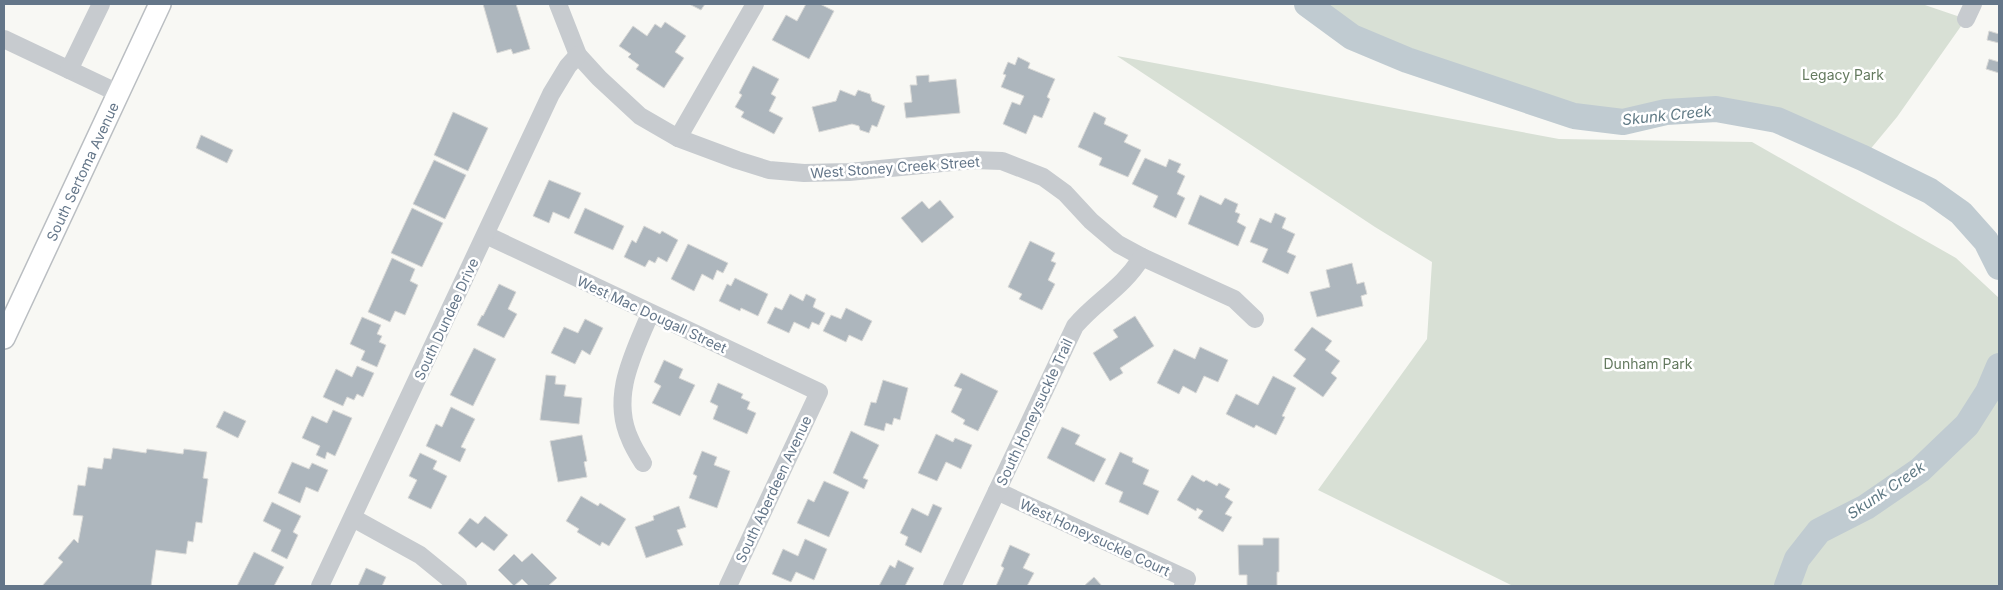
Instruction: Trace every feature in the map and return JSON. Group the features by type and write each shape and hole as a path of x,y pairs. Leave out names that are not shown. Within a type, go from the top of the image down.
{"main road":[{"name":"South Sertoma Avenue","path":"4,338 160,4"}],"street":[{"path":"70,70 100,4"},
{"name":"West Stoney Creek Street","path":"558,4 578,55 617,97 640,116 678,138 769,170 804,173 849,172 973,160 1002,162 1043,176 1065,192 1091,221 1118,244 1142,258 1234,299 1255,319"},
{"path":"678,138 755,4"},
{"path":"4,39 118,93"},
{"name":"South Dundee Drive","path":"320,586 551,94 568,66 578,55"},
{"name":"West Mac Dougall Street","path":"486,235 650,314 819,392"},
{"name":"South Honeysuckle Trail","path":"952,586 1075,326 1088,311 1120,286 1142,258"},
{"path":"643,462 629,438 625,424 622,398 628,366 650,314"},
{"name":"South Aberdeen Avenue","path":"728,586 819,392"},
{"name":"West Honeysuckle Court","path":"997,490 1187,579 1183,586"},
{"path":"353,518 420,555 458,586"}],"green space":[{"name":"Legacy Park","path":"1307,4 1922,4 1966,19 1897,117 1863,158 1777,120 1716,109 1666,112 1623,122 1574,116 1407,60 1352,37"},
{"name":"Dunham Park","path":"1117,56 1559,139 1752,142 1956,258 1999,298 1999,586 1513,586 1318,490 1427,339 1432,262 1375,227"}],"building":[{"path":"483,4 516,4 530,49 513,54 511,49 497,53"},
{"path":"689,4 705,4 701,10"},
{"path":"806,4 820,4 834,11 809,59 772,40 786,15 797,21"},
{"path":"665,22 686,36 675,52 684,58 664,88 636,69 639,65 628,57 631,54 619,46 633,26 647,36 655,24 661,28"},
{"path":"1989,31 1999,34 1999,43 1987,40"},
{"path":"1018,57 1030,63 1028,68 1055,79 1047,97 1050,99 1042,118 1034,115 1026,134 1003,124 1012,102 1020,105 1024,96 1001,87 1006,75 1003,74 1008,62 1015,65"},
{"path":"1989,59 1999,62 1999,73 1986,69"},
{"path":"753,66 779,79 771,94 776,97 769,111 783,118 774,134 741,117 744,112 735,107 742,95 739,93"},
{"path":"929,75 929,82 956,79 960,113 906,118 904,103 912,102 910,85 917,85 916,76"},
{"path":"840,90 855,96 858,90 870,94 872,101 885,106 877,127 872,125 869,133 860,130 859,126 852,124 819,132 812,107 836,101"},
{"path":"453,112 488,128 468,171 434,155"},
{"path":"1094,112 1106,118 1104,124 1128,135 1124,142 1141,150 1128,177 1099,165 1102,158 1078,147"},
{"path":"201,135 233,150 227,163 196,148"},
{"path":"1145,158 1166,167 1169,159 1181,164 1177,172 1185,176 1177,194 1185,198 1176,218 1153,207 1158,196 1132,184"},
{"path":"434,160 466,175 445,219 413,204"},
{"path":"549,180 581,193 569,219 553,212 549,223 533,216"},
{"path":"1200,195 1221,205 1225,198 1238,204 1235,212 1240,214 1237,222 1246,227 1238,246 1188,224"},
{"path":"940,200 954,217 922,243 901,218 922,201 929,209"},
{"path":"412,208 443,223 422,267 391,253"},
{"path":"585,208 624,226 613,250 574,233"},
{"path":"1275,213 1286,218 1282,228 1295,234 1287,252 1296,256 1288,274 1262,262 1268,249 1250,242 1260,218 1271,223"},
{"path":"644,226 660,234 662,231 678,240 667,262 658,257 655,263 649,260 645,267 624,257 632,240 636,243"},
{"path":"1030,241 1055,253 1051,261 1056,263 1048,280 1055,284 1042,310 1019,299 1022,294 1008,287"},
{"path":"688,244 728,263 723,273 717,270 713,280 702,274 694,291 671,279"},
{"path":"392,258 415,269 410,281 418,285 405,315 395,311 390,322 368,312"},
{"path":"1352,263 1357,284 1364,282 1367,294 1361,296 1363,306 1317,317 1310,292 1330,287 1326,270"},
{"path":"735,278 768,294 758,316 741,308 740,311 719,301 727,284 731,286"},
{"path":"499,284 516,292 508,309 517,314 504,338 477,325"},
{"path":"790,294 803,301 806,294 816,299 813,307 825,313 819,325 812,322 809,329 794,322 789,333 767,323 775,307 782,310"},
{"path":"846,308 872,321 862,341 849,335 846,342 823,331 831,315 841,319"},
{"path":"1135,316 1154,346 1120,368 1123,373 1110,381 1093,353 1118,337 1113,330"},
{"path":"362,317 381,325 377,334 382,336 379,342 386,345 377,367 361,360 365,351 350,344"},
{"path":"585,319 603,328 590,355 582,350 575,364 551,353 564,327 578,333"},
{"path":"1312,327 1332,341 1325,350 1340,361 1331,373 1337,378 1323,397 1293,376 1306,359 1294,350"},
{"path":"1200,347 1228,360 1218,382 1204,376 1196,393 1183,386 1179,394 1157,383 1174,349 1195,359"},
{"path":"474,348 496,359 473,406 450,395"},
{"path":"664,360 683,369 679,378 695,385 680,416 652,403 661,386 654,382"},
{"path":"357,366 374,373 363,397 357,394 354,400 347,397 343,406 323,397 336,369 352,377"},
{"path":"961,373 998,391 978,431 963,424 965,420 951,412 962,389 954,386"},
{"path":"546,375 556,376 555,384 566,385 564,396 582,398 579,424 540,420"},
{"path":"1273,376 1296,388 1282,416 1285,417 1276,435 1256,425 1254,428 1226,414 1236,394 1258,405"},
{"path":"883,380 908,388 900,420 894,418 892,425 886,423 884,431 864,425 871,402 876,403"},
{"path":"718,383 743,394 741,398 750,402 747,409 756,413 747,434 713,419 718,406 710,402"},
{"path":"451,407 475,419 461,447 466,449 460,462 426,446 436,424 442,427"},
{"path":"333,410 352,418 335,456 327,452 325,459 316,455 320,446 302,438 312,416 327,423"},
{"path":"224,411 246,421 238,438 216,427"},
{"path":"1062,427 1080,435 1075,444 1106,459 1094,482 1047,458"},
{"path":"851,431 879,445 863,478 868,480 864,489 833,473"},
{"path":"936,434 953,442 955,438 972,445 961,469 946,462 937,481 918,473"},
{"path":"582,435 587,461 584,462 587,477 558,482 550,441"},
{"path":"113,448 146,453 147,449 183,454 184,449 207,452 203,478 208,479 202,523 196,522 193,542 188,541 186,554 156,550 151,586 42,586 63,562 58,558 74,539 78,543 83,516 73,515 78,485 85,486 88,467 102,469 104,458 111,459"},
{"path":"702,451 717,457 714,465 730,471 717,508 689,498 697,476 693,474"},
{"path":"1120,452 1133,458 1132,462 1149,470 1143,484 1159,491 1148,515 1119,502 1123,492 1105,484"},
{"path":"420,453 437,461 433,469 447,476 431,509 408,498 417,480 409,476"},
{"path":"292,462 309,469 312,463 328,470 318,492 306,487 300,503 278,493"},
{"path":"1192,475 1204,482 1206,480 1217,486 1219,483 1230,489 1225,497 1233,502 1225,514 1232,517 1223,532 1198,518 1203,511 1197,508 1196,511 1177,500"},
{"path":"824,481 849,492 829,537 797,523 808,499 814,502"},
{"path":"581,496 598,506 600,503 626,519 609,546 602,542 600,546 577,532 579,529 566,521"},
{"path":"272,502 301,516 293,532 298,535 287,559 271,551 281,530 263,521"},
{"path":"933,504 942,508 921,553 905,545 908,537 900,533 912,508 928,516"},
{"path":"679,506 686,527 677,530 683,545 646,558 635,527 654,520 653,516"},
{"path":"485,516 508,535 494,551 482,542 476,548 458,533 470,518 478,524"},
{"path":"1263,538 1279,538 1277,586 1247,586 1247,575 1239,575 1238,545 1263,545"},
{"path":"805,539 827,549 814,580 796,572 791,582 772,574 783,549 798,556"},
{"path":"1010,545 1030,554 1023,568 1034,573 1027,586 996,586 1004,568 1001,566"},
{"path":"254,552 284,567 274,586 237,586"},
{"path":"532,553 557,578 548,586 529,586 522,579 514,586 498,570 514,554 522,562"},
{"path":"898,560 914,568 905,586 879,586 890,565 895,568"},
{"path":"366,568 386,577 382,586 358,586"},
{"path":"1094,577 1102,586 1084,586"}],"waterway":[{"name":"Skunk Creek","path":"1307,4 1352,37 1407,60 1574,116 1623,122 1666,112 1716,109 1777,120 1863,158 1930,191 1961,213 1986,241 1999,267"},
{"name":"Skunk Creek","path":"1787,586 1797,559 1819,531 1866,507 1920,470 1967,425 1988,392 1999,366"}]}
